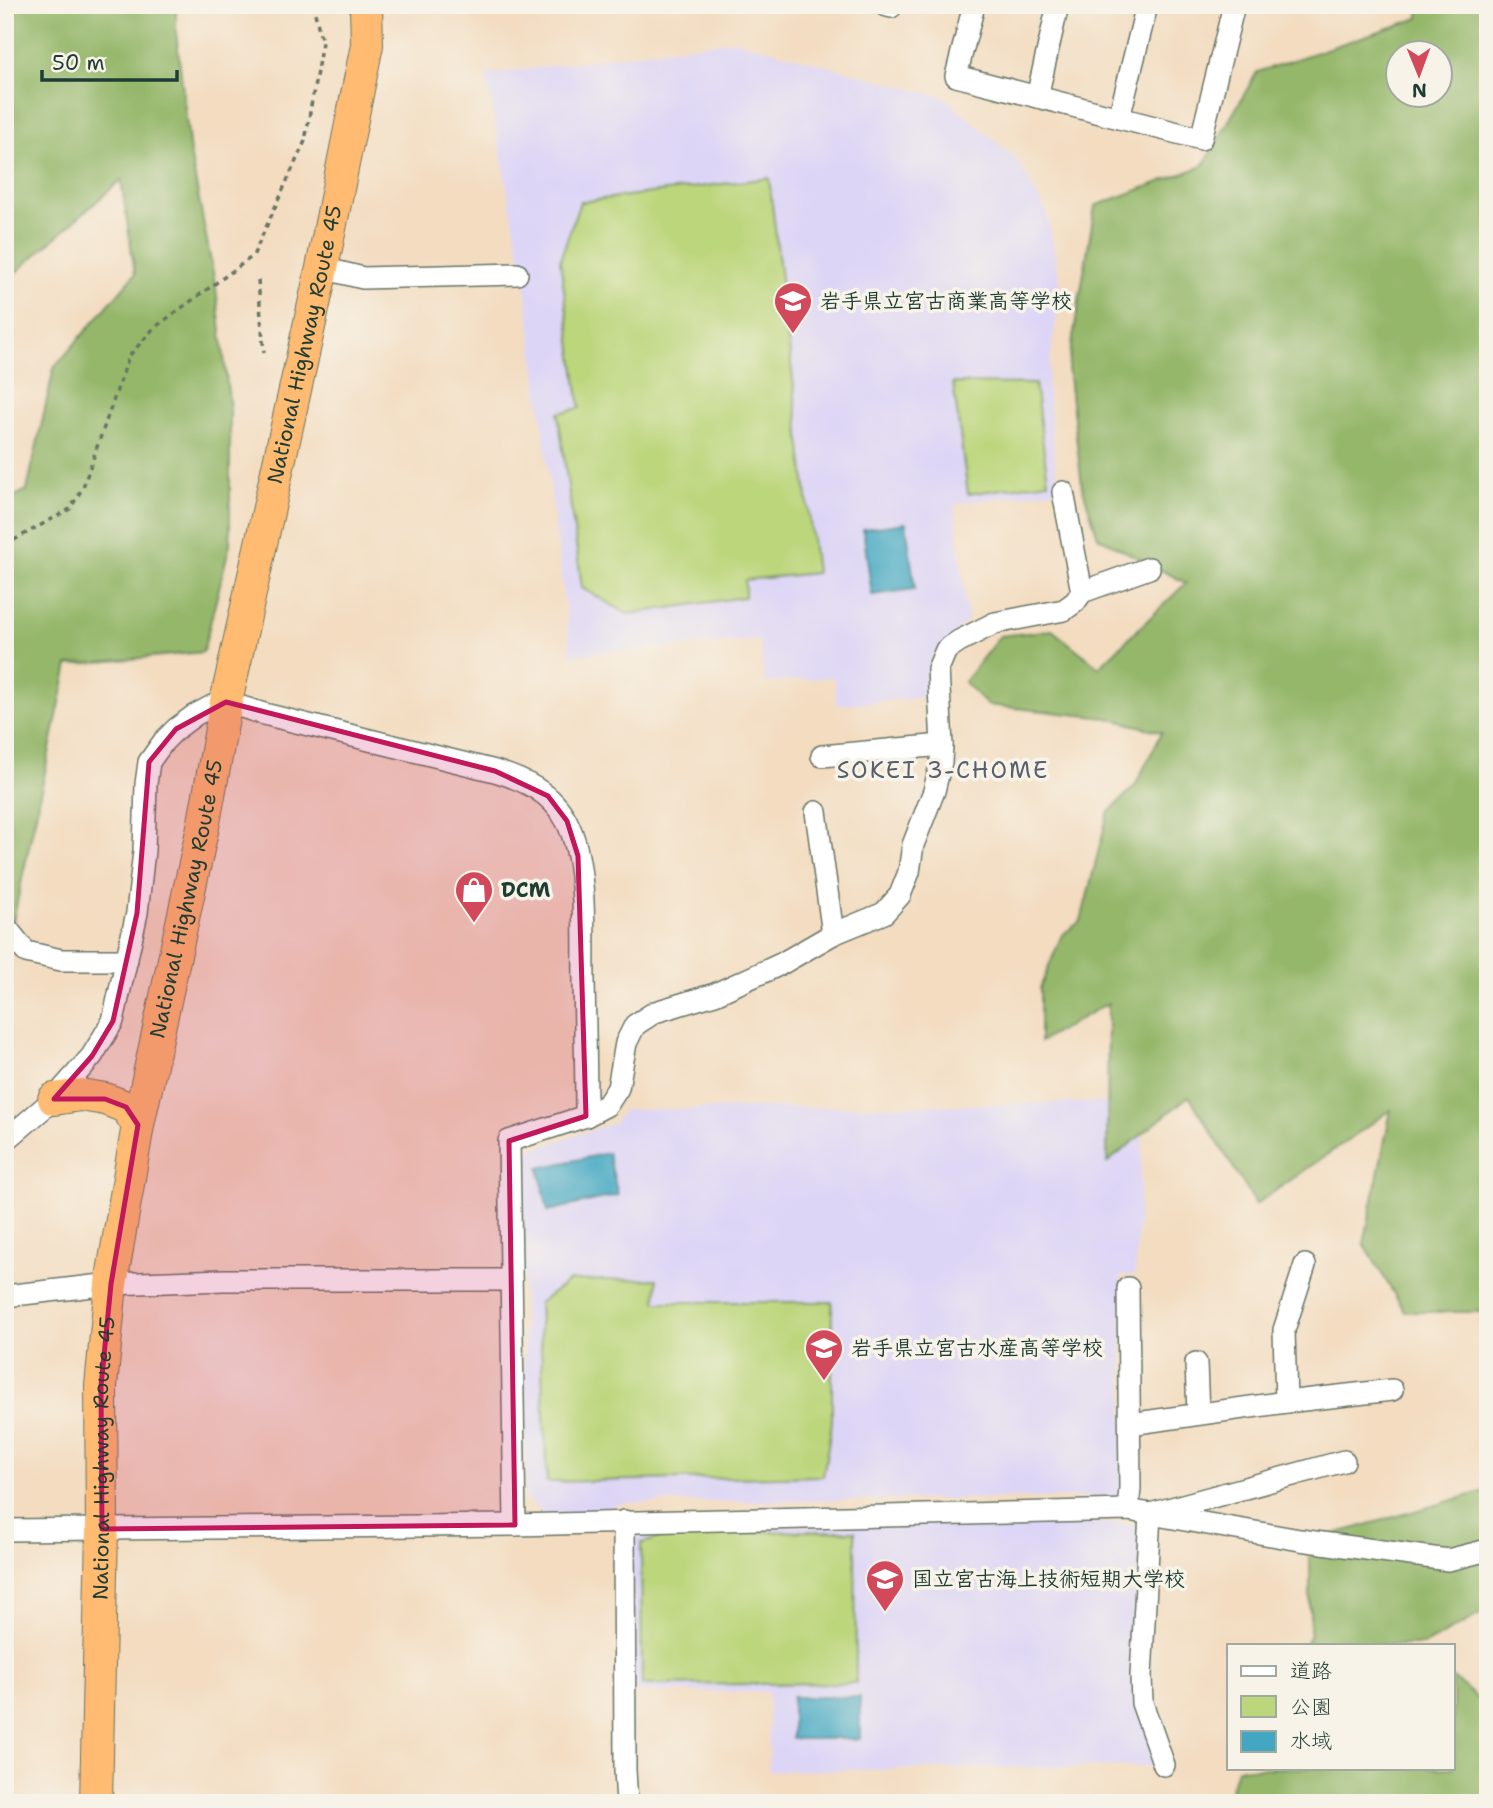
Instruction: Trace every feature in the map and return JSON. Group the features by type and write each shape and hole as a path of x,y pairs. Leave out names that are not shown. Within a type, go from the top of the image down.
{"highway":[{"name":"National Highway Route 45","path":"96,1803 102,1529 101,1386 111,1284 138,1125 204,822 226,702 322,268 367,45 366,5"},
{"path":"54,1098 81,1095 105,1098 126,1107 138,1125"}],"street":[{"path":"884,5 891,5"},
{"path":"974,5 956,76 1201,139 1234,5"},
{"path":"1037,97 1058,5"},
{"path":"1119,118 1147,5"},
{"path":"322,268 363,278 517,274"},
{"path":"1063,492 1082,593"},
{"path":"515,1525 509,1141 586,1116 607,1105 618,1087 626,1043 635,1025 654,1012 715,994 751,979 833,934 884,913 900,895 909,872 913,845 934,790 941,762 939,669 946,650 959,640 995,623 1064,610 1082,593 1149,568"},
{"path":"5,1141 54,1098 93,1056 113,1021 137,913 149,762 163,741 176,729 195,715 226,702 264,714 495,771 521,780 548,796 567,821 579,856 583,907 586,1116"},
{"path":"822,756 942,746"},
{"path":"816,812 833,934"},
{"path":"5,926 26,952 61,960 127,960"},
{"path":"1286,1402 1284,1330 1305,1265"},
{"path":"5,1296 111,1284 224,1280 510,1280"},
{"path":"1128,1288 1128,1510"},
{"path":"1196,1363 1198,1414"},
{"path":"1130,1424 1392,1390"},
{"path":"1150,1514 1344,1461"},
{"path":"5,1530 515,1525 1128,1510 1300,1540 1448,1560 1488,1550"},
{"path":"1150,1514 1142,1636 1142,1703 1164,1765"},
{"path":"624,1521 627,1803"}],"path":[{"path":"5,545 70,509 83,487 129,356 153,328 253,256 305,141 322,42 313,5"},
{"path":"258,280 264,353"}],"highlighted area":[{"path":"226,702 495,771 548,796 567,821 578,856 586,1116 509,1141 515,1525 102,1529 101,1386 111,1284 138,1125 126,1107 105,1099 54,1099 92,1056 113,1021 137,913 149,762 176,729"}],"shaded area":[{"name":"岩手県立宮古商業高等学校","path":"734,40 945,98 1017,160 1047,213 1061,286 1047,384 1058,490 954,504 968,620 930,658 930,697 837,705 834,677 765,683 759,640 571,655 525,283 486,75"},
{"name":"岩手県立宮古水産高等学校","path":"1145,1102 1135,1275 1121,1276 1125,1485 1118,1497 622,1503 588,1515 545,1516 525,1497 522,1153 614,1123 624,1110"},
{"name":"国立宮古海上技術短期大学校","path":"1134,1525 1142,1533 1133,1684 1161,1766 769,1771 768,1692 634,1692 632,1542 644,1532 696,1526"}],"green space":[{"path":"5,5 176,5 176,31 190,153 216,288 230,409 230,544 203,652 68,665 13,921 5,910 5,501 27,490 54,368 135,274 121,180 14,274 5,296"},
{"path":"1418,5 1488,5 1488,1312 1405,1312 1364,1244 1391,1110 1256,1204 1189,1096 1107,1163 1108,1003 1040,1042 1040,988 1062,935 1081,921 1108,813 1135,786 1162,732 1107,718 987,705 964,682 1000,636 1052,630 1099,667 1186,583 1098,537 1082,486 1068,368 1095,206 1203,166 1257,72 1419,18"},
{"path":"769,178 816,573 745,580 745,597 628,614 582,588 558,413 580,408 560,260 580,202"},
{"path":"953,383 1035,384 1048,482 968,494"},
{"path":"657,1279 656,1302 832,1302 832,1422 823,1476 547,1482 539,1303 569,1281"},
{"path":"1488,1490 1488,1610 1426,1644 1305,1644 1310,1635 1310,1541"},
{"path":"855,1531 856,1683 642,1685 641,1543 683,1532"},
{"path":"1454,1679 1488,1707 1488,1803 1227,1803 1236,1770 1454,1770"}],"water":[{"path":"906,523 915,589 872,595 863,529"},
{"path":"608,1153 618,1195 548,1211 539,1168"},
{"path":"792,1697 860,1697 860,1739 792,1739"}],"place":[{"name":"岩手県立宮古商業高等学校","path":"793,335"},
{"name":"DCM","path":"474,924"},
{"name":"岩手県立宮古水産高等学校","path":"824,1382"},
{"name":"国立宮古海上技術短期大学校","path":"885,1613"}],"district":[{"name":"SOKEI 3-CHOME","path":"943,770"}]}
